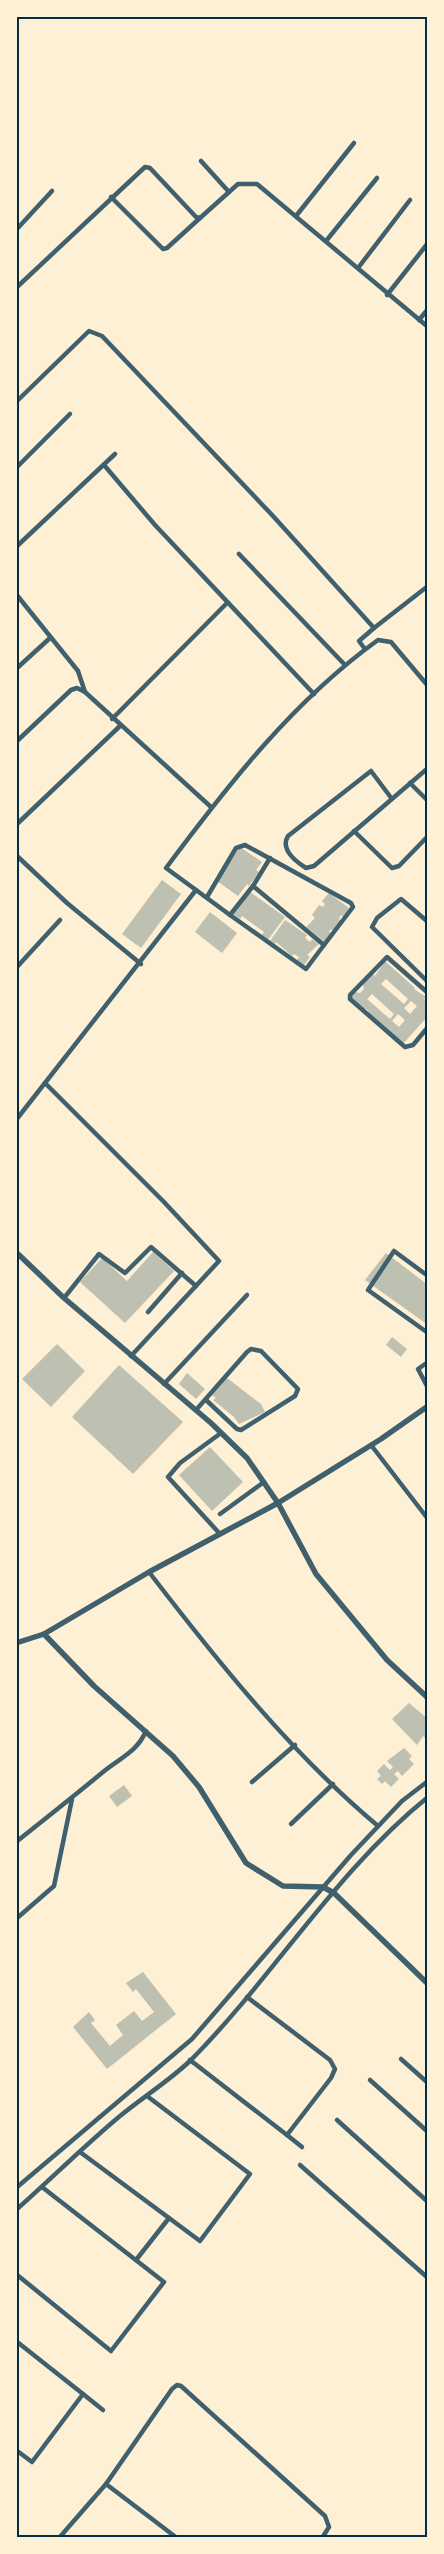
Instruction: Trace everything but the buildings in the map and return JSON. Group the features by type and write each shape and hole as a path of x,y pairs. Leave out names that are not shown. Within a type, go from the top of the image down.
{"street":[{"path":"296,216 354,143"},
{"path":"201,161 229,192"},
{"path":"16,288 144,167 150,168 192,214 200,218"},
{"path":"326,241 377,178"},
{"path":"111,197 163,249 167,248 238,184 257,184 358,268 387,295 428,327"},
{"path":"16,230 52,191"},
{"path":"358,268 410,200"},
{"path":"387,295 428,243"},
{"path":"419,320 428,309"},
{"path":"16,402 89,331 102,336 273,516 374,628"},
{"path":"16,468 70,414"},
{"path":"16,547 115,454"},
{"path":"104,465 155,525 314,694"},
{"path":"239,554 346,665"},
{"path":"365,649 359,641 428,586"},
{"path":"16,594 78,671 85,692"},
{"path":"112,718 227,603"},
{"path":"16,669 50,638"},
{"path":"208,896 240,844 270,858 351,903 353,907 351,913 306,969 230,915 208,896 196,890 166,868 211,807 264,744 314,694 365,649 378,640 391,642 428,686"},
{"path":"16,742 71,690 76,688 85,692 120,726 211,807"},
{"path":"16,825 120,726"},
{"path":"392,799 371,771 288,836 284,845 302,865 311,868 410,784 428,768"},
{"path":"410,784 428,801"},
{"path":"354,831 392,868 399,866 428,836"},
{"path":"16,855 67,903 141,964"},
{"path":"230,915 253,886 270,858"},
{"path":"253,886 324,945"},
{"path":"16,1120 141,964 196,890"},
{"path":"428,922 401,900 377,918 372,927 428,982"},
{"path":"16,968 60,920"},
{"path":"427,1030 413,1045 405,1047 350,999 350,995 387,957 428,993"},
{"path":"45,1083 164,1202 219,1261 131,1356"},
{"path":"64,1298 100,1254 124,1273 151,1246 196,1286"},
{"path":"428,1276 394,1251 368,1290 428,1333"},
{"path":"16,1252 64,1298 196,1410 247,1458 278,1503 316,1574 388,1660 428,1698"},
{"path":"148,1312 182,1273"},
{"path":"164,1384 247,1294"},
{"path":"196,1410 251,1349 261,1352 298,1389 295,1396 242,1430 237,1429 206,1400"},
{"path":"428,1362 418,1369 428,1388"},
{"path":"16,1643 44,1634 149,1572 278,1503 371,1445 428,1406"},
{"path":"220,1534 168,1477 180,1463 221,1433"},
{"path":"371,1445 428,1520"},
{"path":"220,1514 264,1482"},
{"path":"149,1572 214,1654 295,1745 378,1826"},
{"path":"44,1634 94,1686 173,1756 199,1787 246,1863 283,1886 323,1887 334,1893 428,1984"},
{"path":"16,1842 72,1799 104,1771 133,1751 141,1743 146,1731"},
{"path":"252,1782 295,1745"},
{"path":"16,2188 192,2040 378,1826 402,1802 428,1781"},
{"path":"291,1824 333,1784"},
{"path":"16,2210 120,2116 190,2060 247,1997 396,1822 428,1797"},
{"path":"16,1919 54,1886 72,1799"},
{"path":"247,1997 330,2060 335,2069 331,2078 287,2135"},
{"path":"401,2059 428,2083"},
{"path":"190,2060 302,2147"},
{"path":"370,2080 428,2132"},
{"path":"80,2152 200,2241 250,2174 147,2096"},
{"path":"337,2120 428,2202"},
{"path":"300,2165 428,2278"},
{"path":"16,2274 111,2351 164,2282 42,2187"},
{"path":"136,2260 169,2218"},
{"path":"16,2341 104,2410"},
{"path":"59,2538 106,2484 172,2389 177,2385 181,2386 325,2516 329,2527 322,2538"},
{"path":"16,2450 32,2462 83,2394"},
{"path":"106,2484 177,2538"}]}
